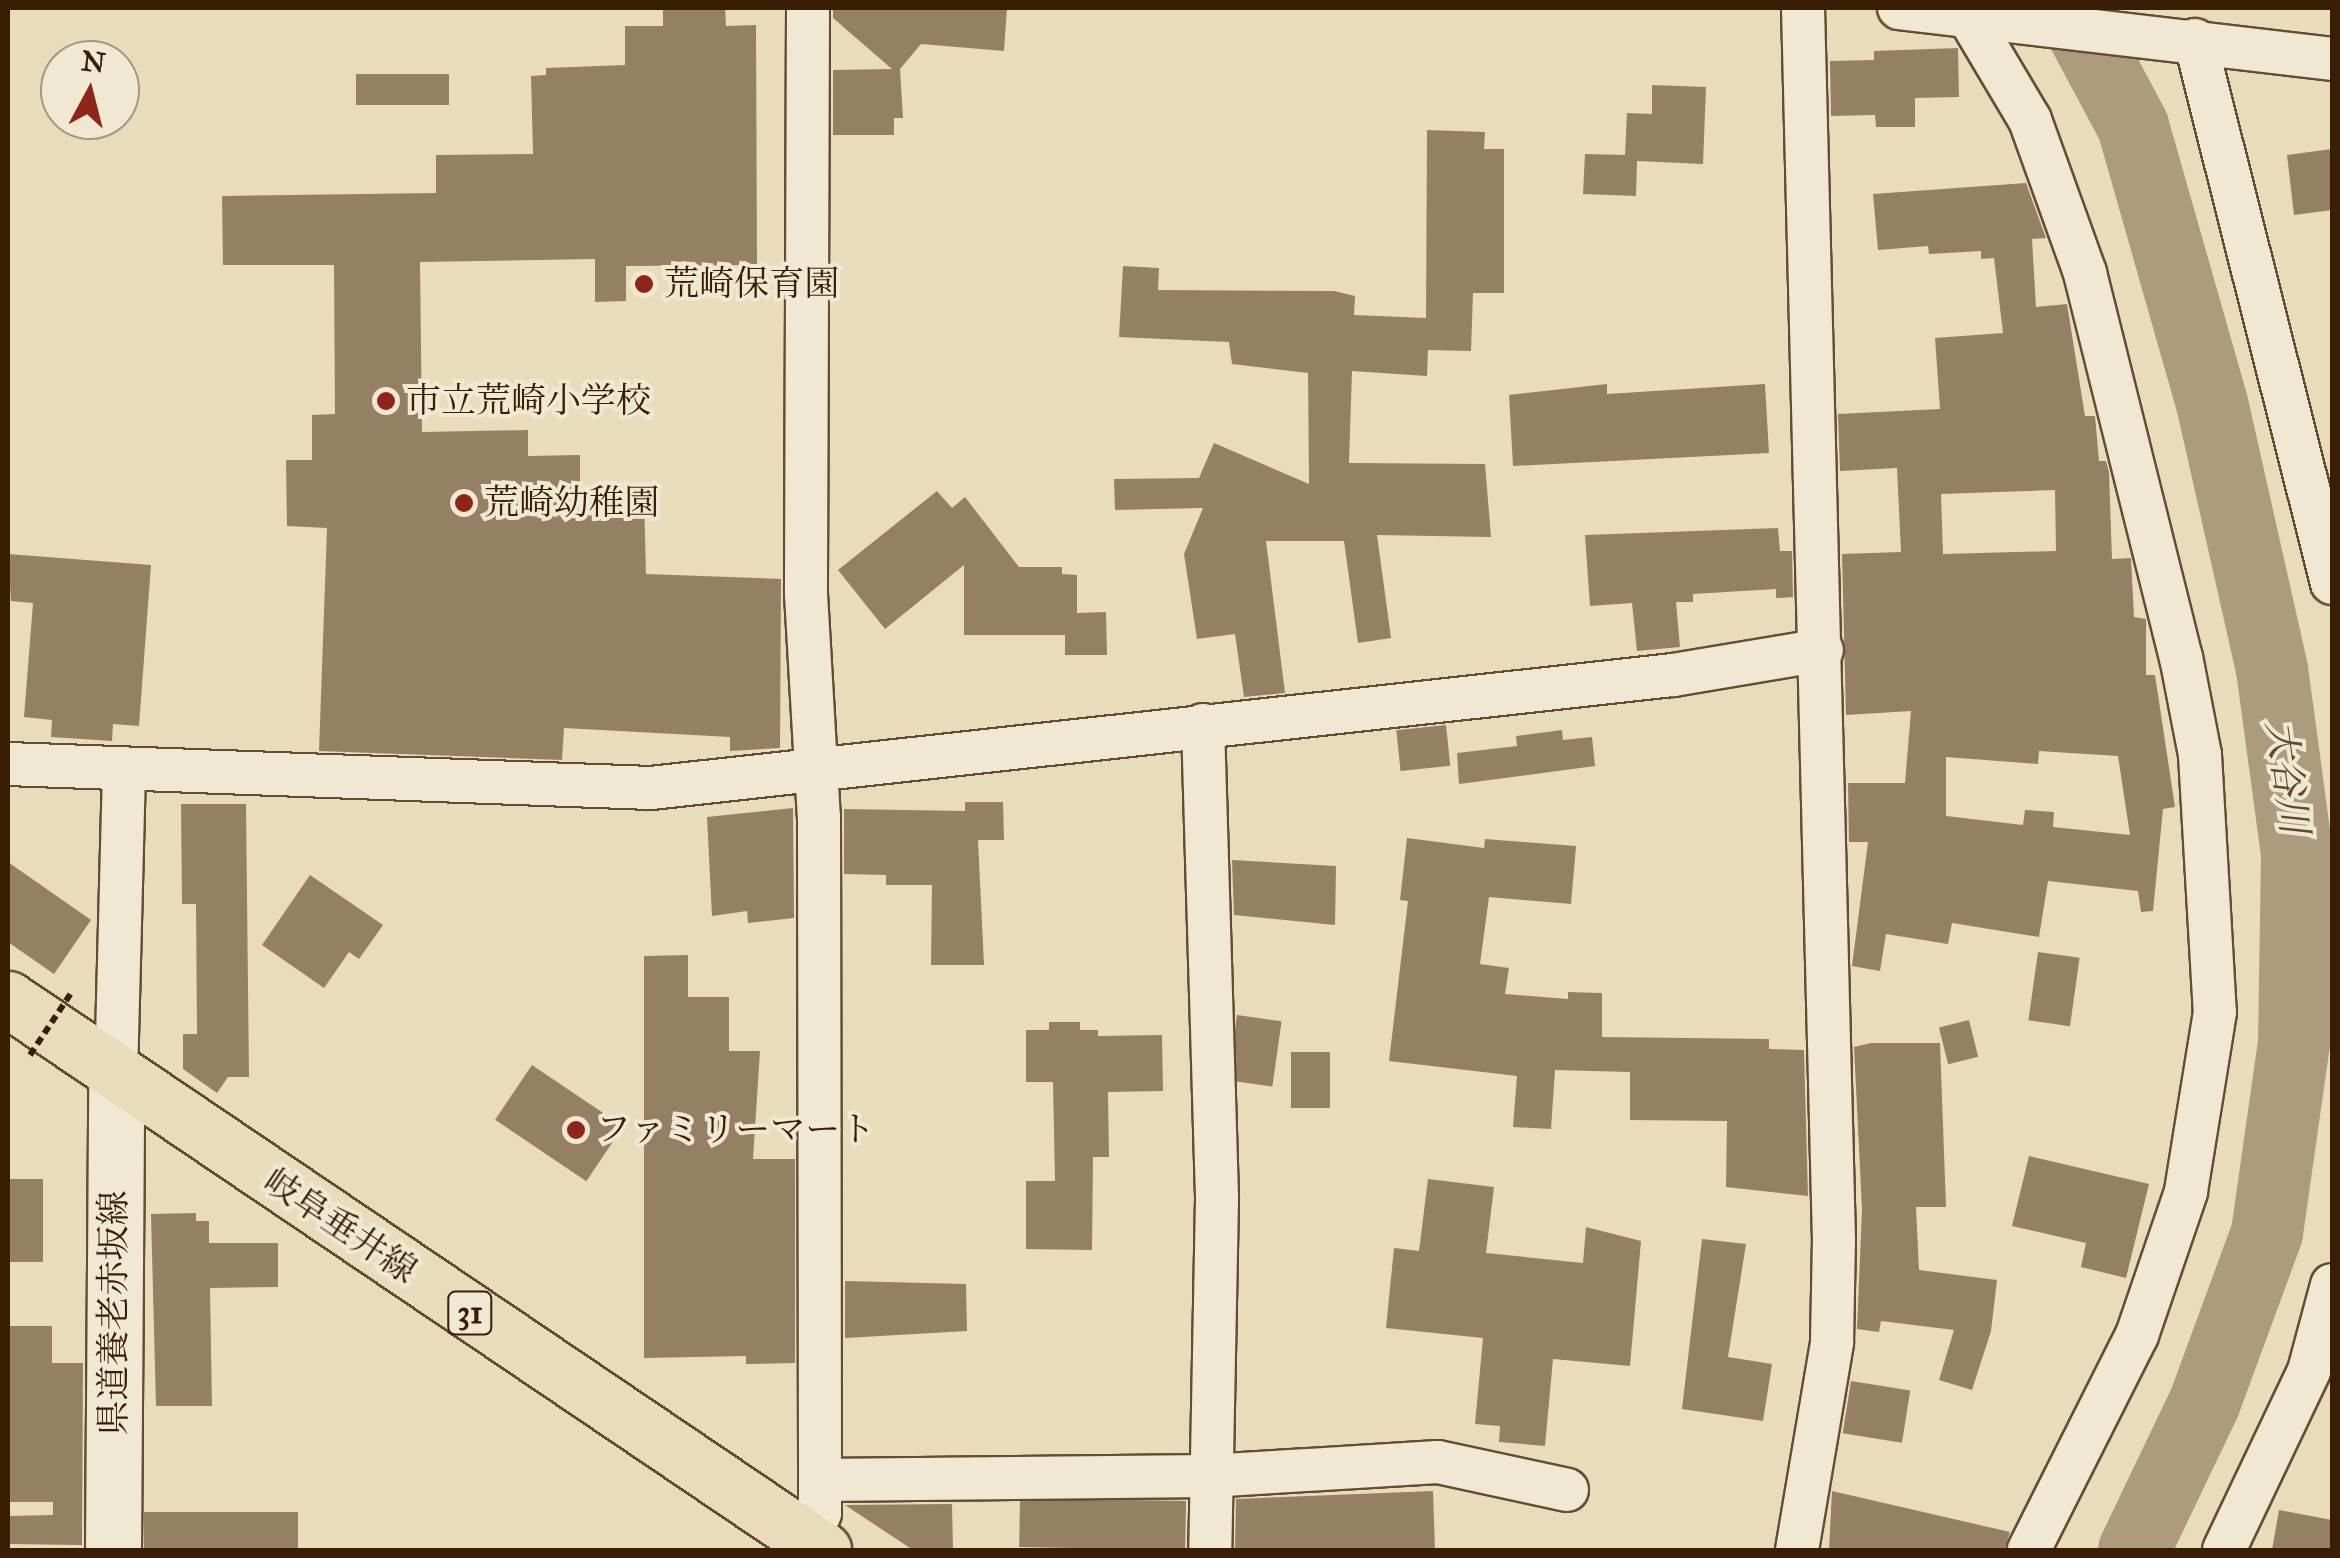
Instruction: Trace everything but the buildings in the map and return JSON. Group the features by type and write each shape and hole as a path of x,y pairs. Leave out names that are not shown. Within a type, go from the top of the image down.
{"main road":[{"name":"岐阜垂井線","path":"8,999 116,1076 816,1546"},
{"name":"県道養老赤坂線","path":"113,1550 116,1076"}],"street":[{"path":"808,8 812,771 819,817 820,1513 816,1546"},
{"path":"1797,1550 1832,1342 1833,1292 1822,650 1802,8"},
{"path":"1899,8 2182,38 2332,59"},
{"path":"1976,15 2030,120 2084,272 2171,618 2200,756 2216,1012 2186,1192 2137,1335 2029,1550"},
{"path":"2182,38 2332,583"},
{"path":"8,764 577,789 812,771 1673,674 1822,650"},
{"path":"1203,725 1217,1199 1208,1476 1210,1550"},
{"path":"116,1076 124,770"},
{"path":"2224,1550 2321,1375 2332,1285"},
{"path":"820,1480 1208,1476 1438,1462 1567,1490"}],"path":[{"path":"30,1055 71,992"}],"waterway":[{"name":"大谷川","path":"2070,8 2133,126 2212,403 2272,669 2297,853 2294,1043 2267,1233 2204,1404 2134,1550"}],"place":[{"name":"荒崎保育園","path":"644,284"},
{"name":"市立荒崎小学校","path":"386,401"},
{"name":"荒崎幼稚園","path":"464,503"},
{"name":"ファミリーマート","path":"576,1130"}]}
